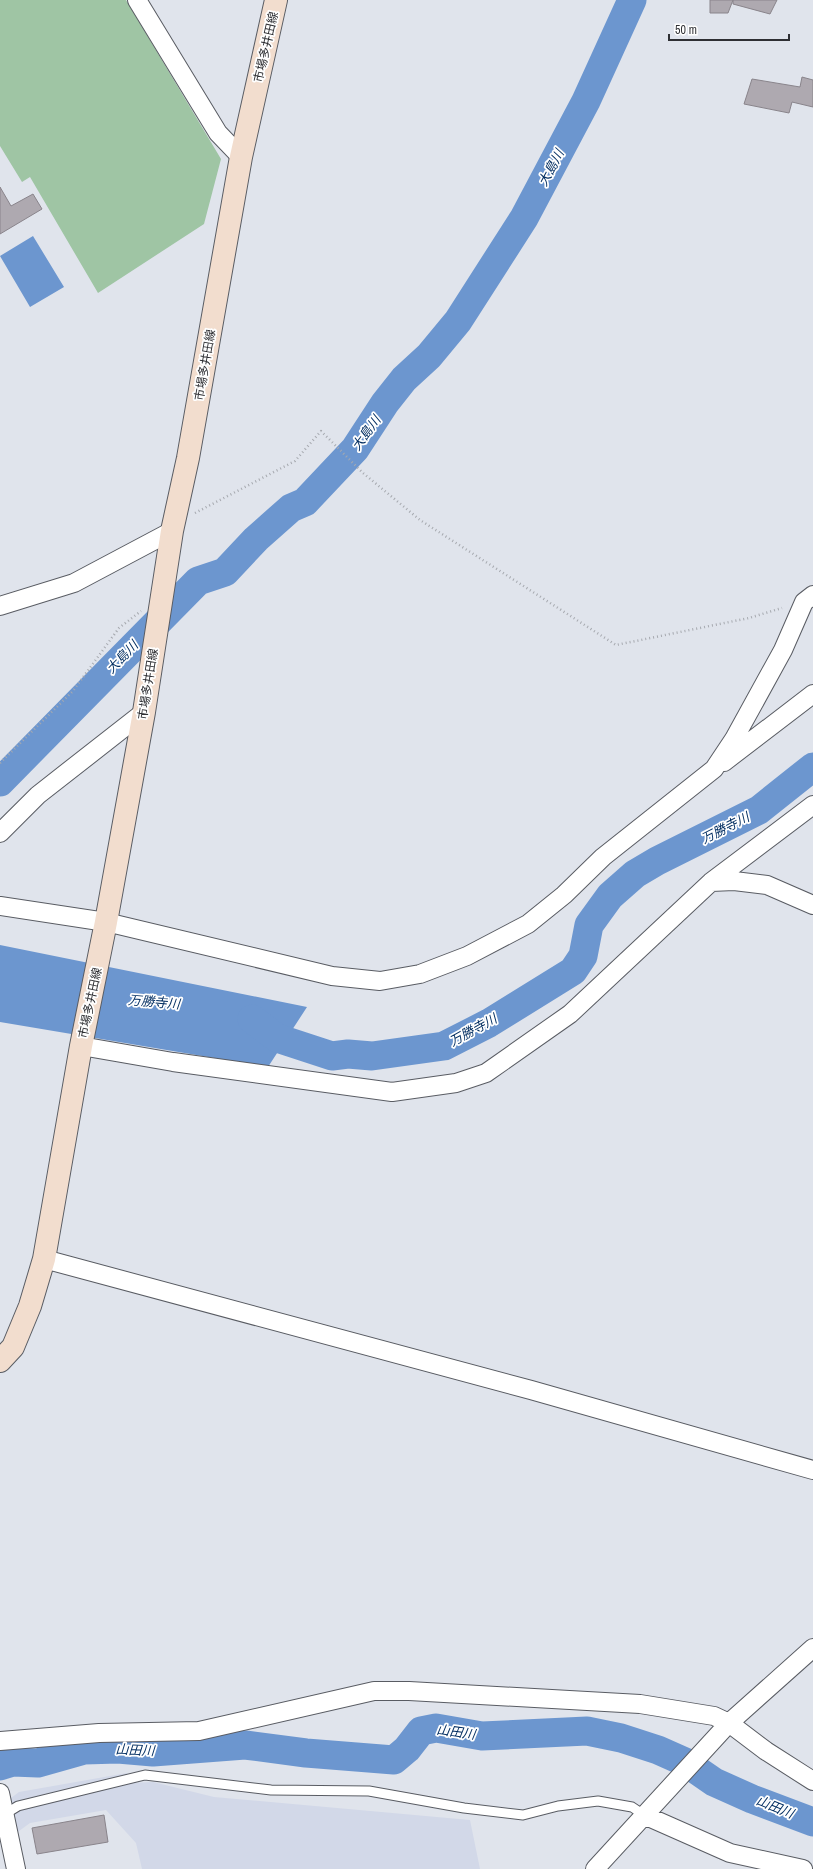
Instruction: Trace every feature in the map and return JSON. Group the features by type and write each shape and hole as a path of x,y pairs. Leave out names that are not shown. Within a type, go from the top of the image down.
{"main road":[{"name":"市場多井田線","path":"0,1361 13,1347 30,1306 44,1259 82,1039 105,927 144,712 172,531 188,458 241,157 276,0"}],"street":[{"path":"137,0 218,133 241,157"},
{"path":"0,606 74,583 172,531"},
{"path":"714,769 734,739 783,650 809,598"},
{"path":"0,906 332,976 380,981 420,974 467,956 528,924 564,895 603,857 714,769 813,694"},
{"path":"0,833 38,795 144,712"},
{"path":"82,1039 173,1062 392,1092 456,1083 486,1073 570,1014 711,882 813,805"},
{"path":"711,882 734,881 767,885 813,905"},
{"path":"44,1259 524,1388 813,1470"},
{"path":"596,1869 648,1810 725,1728 813,1648"},
{"path":"0,1741 99,1733 199,1731 374,1691 409,1691 640,1704 714,1716 725,1728 813,1781"},
{"path":"2,1803 16,1869"},
{"path":"648,1810 730,1853 803,1869"}],"lane":[{"path":"2,1803 18,1806 145,1775 271,1790 369,1791 464,1808 523,1815 558,1806 598,1801 648,1810"}],"path":[{"path":"194,514 295,461 321,432 363,473 420,520 616,646 749,618 809,598"},
{"path":"0,763 73,691 119,628 162,597"}],"shaded area":[{"path":"127,1773 129,1783 153,1782 214,1797 470,1820 480,1869 142,1869 136,1843 106,1810 30,1823 15,1834 7,1801 19,1792"}],"green space":[{"path":"0,0 126,0 221,159 204,224 98,293 30,177 22,182 0,146"}],"water":[{"path":"33,236 64,287 30,307 0,256"},
{"path":"0,945 307,1007 268,1067 0,1022"}],"building":[{"path":"710,0 733,0 728,13 710,13"},
{"path":"733,0 777,0 770,14 733,4"},
{"path":"802,77 813,80 813,107 792,102 789,113 744,104 752,79 800,87"},
{"path":"0,187 11,206 33,194 42,209 0,234"},
{"path":"104,1815 108,1842 37,1854 32,1828"}],"waterway":[{"name":"大島川","path":"0,782 198,581 225,572 256,539 291,508 305,502 355,449 385,403 404,379 429,356 458,321 524,218 586,101 632,0"},
{"name":"万勝寺川","path":"252,1019 277,1038 332,1056 348,1054 372,1056 444,1046 489,1023 573,971 583,956 589,925 610,896 635,874 657,861 759,810 813,767"},
{"name":"山田川","path":"0,1766 13,1762 38,1763 84,1750 118,1749 153,1752 245,1745 306,1753 394,1760 407,1749 421,1731 436,1728 482,1736 587,1731 621,1738 658,1750 685,1762 714,1782 752,1799 813,1822"}]}
